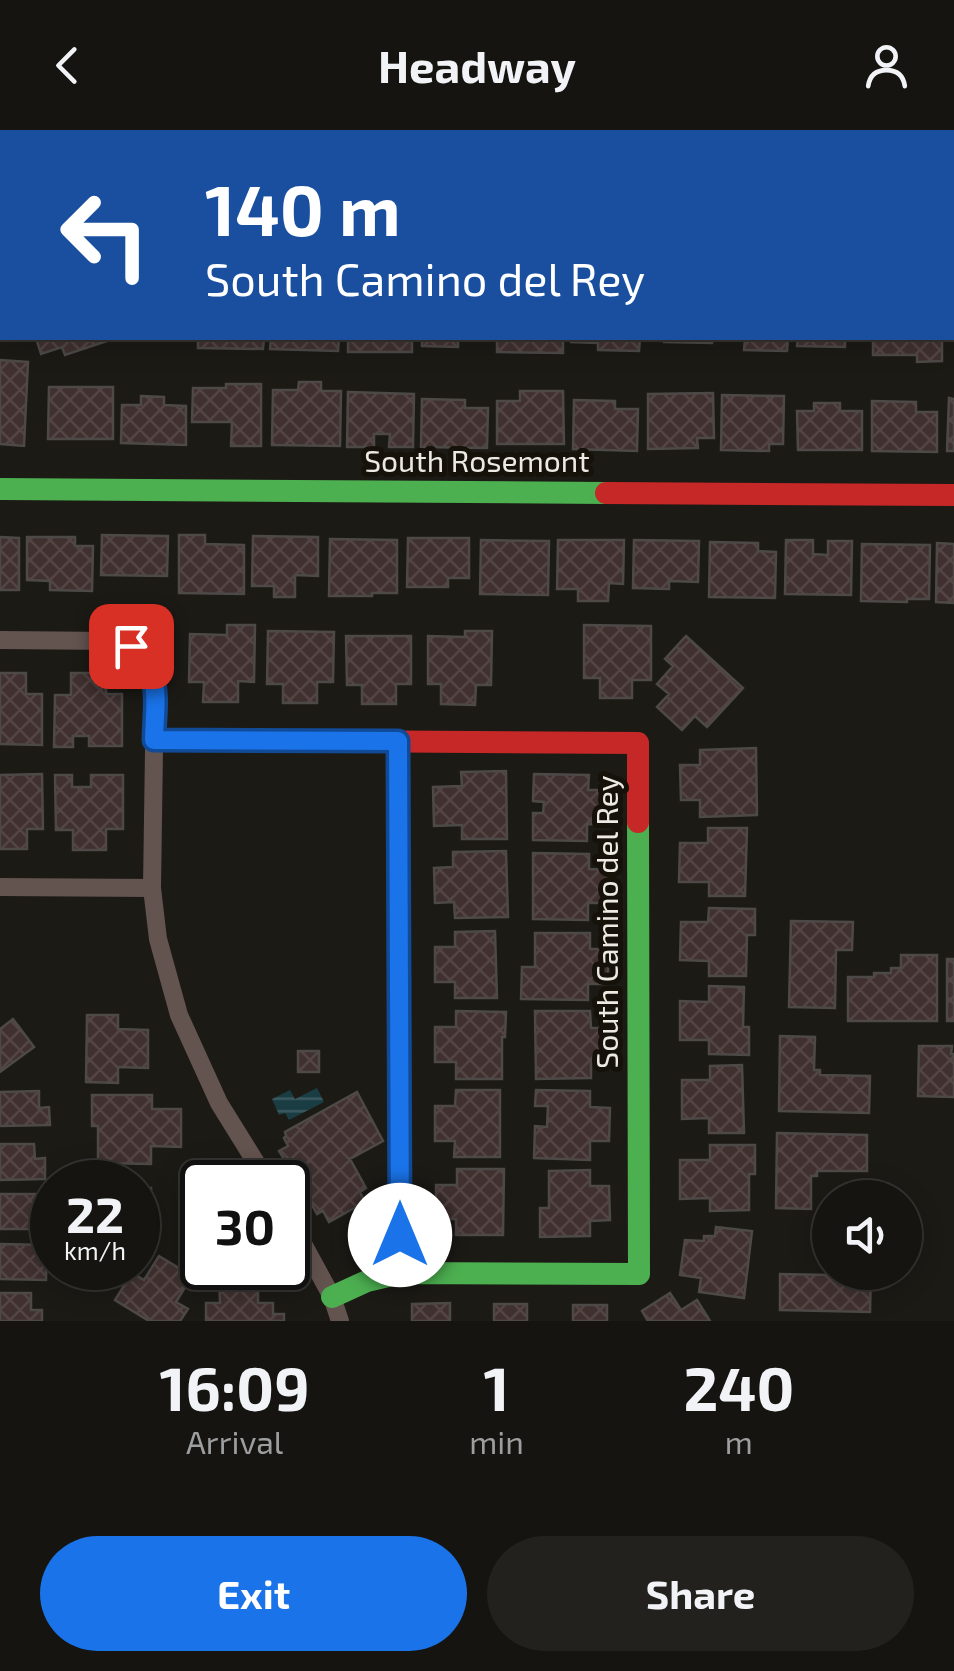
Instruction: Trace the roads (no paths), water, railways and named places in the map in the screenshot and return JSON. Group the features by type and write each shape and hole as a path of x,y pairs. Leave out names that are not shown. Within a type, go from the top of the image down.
{"street":[{"name":"South Rosemont","path":"0,489 954,495"},
{"path":"0,640 114,642 131,646 147,664 155,682 152,888 158,939 179,1015 220,1102 255,1160"},
{"name":"South Camino del Rey","path":"154,740 638,743 639,1274 401,1273 367,1281 332,1296"},
{"path":"398,741 401,1273"},
{"path":"0,887 152,888"},
{"path":"310,1256 332,1296 340,1321"}],"water":[{"path":"317,1088 324,1102 289,1120 285,1113 279,1115 272,1099 290,1090 295,1099"}]}
